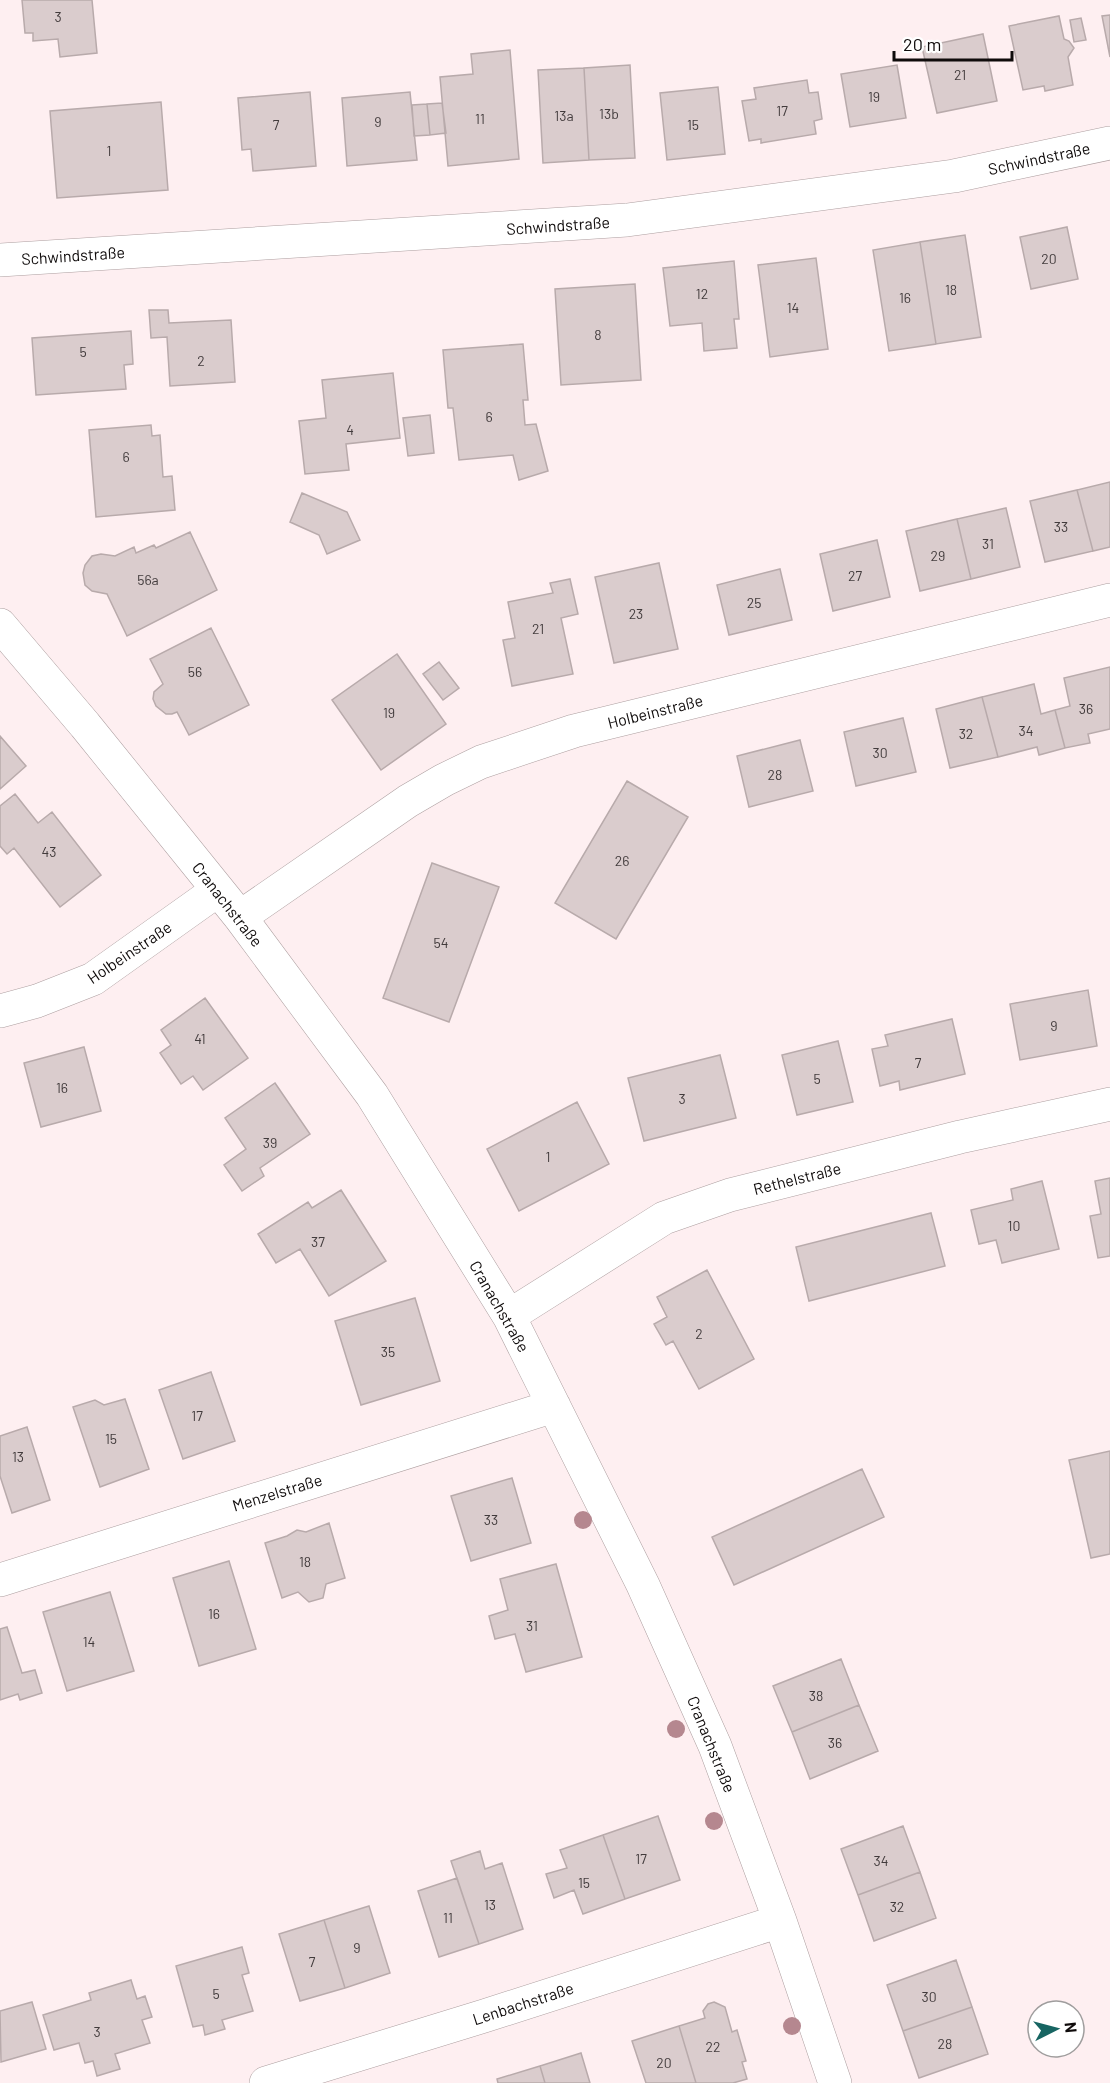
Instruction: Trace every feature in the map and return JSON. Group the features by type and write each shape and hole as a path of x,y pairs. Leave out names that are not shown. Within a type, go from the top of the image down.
{"street":[{"name":"Schwindstraße","path":"0,260 627,220 954,176 1110,143"},
{"name":"Holbeinstraße","path":"240,917 408,801 481,762 517,748 574,731 1110,600"},
{"name":"Cranachstraße","path":"0,624 240,917 372,1095 508,1316 643,1585 715,1746 780,1921 835,2083"},
{"name":"Holbeinstraße","path":"0,1011 37,1001 93,979 218,890"},
{"name":"Rethelstraße","path":"508,1316 664,1218 730,1195 948,1140 1110,1104"},
{"name":"Menzelstraße","path":"0,1580 554,1406"},
{"name":"Lenbachstraße","path":"266,2083 780,1921"}],"building":[{"path":"22,0 92,0 97,53 60,57 58,39 33,41 33,33 25,33"},
{"path":"1110,15 1110,57 1102,16"},
{"path":"1059,16 1064,39 1069,41 1074,48 1068,57 1073,85 1045,91 1044,86 1023,90 1009,26"},
{"path":"1081,18 1086,40 1074,42 1070,20"},
{"path":"983,34 997,101 937,113 922,47"},
{"path":"510,50 519,159 448,166 440,77 473,74 471,54"},
{"path":"630,65 635,158 589,160 584,68"},
{"path":"897,65 906,118 850,127 841,74"},
{"path":"584,68 589,160 543,163 538,70"},
{"path":"807,80 809,93 818,92 822,119 814,121 816,134 761,143 761,139 749,141 742,101 756,99 754,88"},
{"path":"718,87 725,154 667,160 660,93"},
{"path":"310,92 316,166 253,171 251,149 242,150 238,98"},
{"path":"410,92 417,160 347,166 342,98"},
{"path":"161,102 168,190 57,198 50,111"},
{"path":"442,103 446,133 430,135 427,104"},
{"path":"427,104 430,135 414,136 412,105"},
{"path":"1067,227 1078,279 1031,289 1020,237"},
{"path":"965,235 981,337 936,344 920,242"},
{"path":"920,242 936,344 889,351 873,250"},
{"path":"816,258 828,349 770,357 758,265"},
{"path":"734,261 739,319 734,319 737,348 704,351 702,323 670,326 663,268"},
{"path":"635,284 641,380 561,385 555,289"},
{"path":"149,310 168,310 169,323 231,320 235,382 170,386 167,337 151,338"},
{"path":"131,331 133,364 124,365 126,389 36,395 32,338"},
{"path":"523,344 528,400 523,400 525,425 536,424 548,471 519,480 513,455 459,460 453,408 448,408 443,350"},
{"path":"393,373 400,438 346,444 349,470 305,474 299,421 326,418 322,380"},
{"path":"430,415 434,453 408,456 403,418"},
{"path":"151,425 152,436 160,435 163,477 172,476 175,510 96,517 89,430"},
{"path":"1110,482 1110,547 1093,551 1077,490"},
{"path":"1077,490 1093,551 1045,562 1030,501"},
{"path":"302,493 347,512 360,540 327,554 319,535 290,522"},
{"path":"1006,508 1020,567 971,579 957,519"},
{"path":"957,519 971,579 920,591 906,531"},
{"path":"190,532 217,590 127,636 107,594 92,591 85,585 83,573 85,565 92,556 101,554 115,556 134,547 136,553 154,545 156,548"},
{"path":"877,540 890,597 833,611 820,554"},
{"path":"659,563 678,649 614,663 595,577"},
{"path":"780,569 792,620 729,635 717,585"},
{"path":"570,579 578,614 561,618 573,674 512,686 503,640 515,638 508,602 553,593 550,583"},
{"path":"211,628 249,705 189,735 177,712 166,714 156,706 153,699 154,692 163,684 150,659"},
{"path":"397,654 446,724 381,770 332,700"},
{"path":"439,662 459,688 443,700 423,674"},
{"path":"1110,667 1110,729 1088,734 1090,743 1065,748 1055,710 1070,706 1064,678"},
{"path":"1034,684 1041,714 1055,710 1065,748 1039,755 1037,747 998,757 982,697"},
{"path":"982,697 998,757 950,768 936,709"},
{"path":"903,718 916,772 856,786 844,732"},
{"path":"0,736 26,766 0,789"},
{"path":"800,740 813,791 749,807 737,756"},
{"path":"627,781 688,817 616,939 555,903"},
{"path":"15,794 38,823 52,812 101,875 60,907 14,848 7,854 0,846 0,806"},
{"path":"432,863 499,887 449,1022 383,998"},
{"path":"1088,990 1097,1046 1020,1060 1010,1004"},
{"path":"205,998 248,1058 203,1090 193,1076 181,1084 160,1053 171,1045 161,1030"},
{"path":"952,1019 965,1074 900,1090 899,1081 880,1086 872,1049 888,1046 885,1035"},
{"path":"838,1041 853,1102 797,1115 782,1055"},
{"path":"84,1047 101,1111 41,1127 24,1063"},
{"path":"720,1055 736,1118 644,1141 628,1078"},
{"path":"275,1083 310,1134 260,1168 264,1176 242,1191 224,1165 246,1149 225,1118"},
{"path":"577,1102 609,1164 519,1211 487,1149"},
{"path":"1110,1178 1110,1256 1098,1258 1090,1216 1101,1214 1095,1181"},
{"path":"1042,1181 1059,1249 1002,1263 996,1240 979,1244 971,1210 1013,1200 1011,1189"},
{"path":"341,1190 386,1261 329,1296 300,1249 276,1263 258,1234 308,1202 312,1208"},
{"path":"931,1213 945,1266 809,1301 796,1247"},
{"path":"707,1270 754,1359 699,1389 673,1341 666,1345 654,1324 667,1317 657,1297"},
{"path":"415,1298 440,1381 361,1405 335,1321"},
{"path":"211,1372 235,1441 183,1459 159,1390"},
{"path":"125,1399 149,1469 100,1487 73,1407 95,1400 104,1405"},
{"path":"27,1427 50,1500 12,1513 0,1476 0,1436"},
{"path":"1110,1451 1110,1554 1091,1558 1069,1460"},
{"path":"862,1469 884,1517 734,1585 712,1537"},
{"path":"512,1478 531,1543 471,1561 451,1496"},
{"path":"329,1523 345,1578 326,1584 323,1598 309,1602 298,1592 282,1598 265,1543 297,1530 306,1532"},
{"path":"229,1561 256,1649 199,1666 173,1578"},
{"path":"556,1564 582,1657 526,1672 515,1634 495,1639 489,1616 508,1610 500,1579"},
{"path":"110,1592 134,1671 67,1691 43,1612"},
{"path":"7,1627 22,1673 35,1670 42,1693 20,1700 18,1694 0,1700 0,1629"},
{"path":"841,1659 859,1705 792,1732 773,1686"},
{"path":"859,1705 878,1751 810,1779 792,1732"},
{"path":"658,1816 680,1880 625,1899 603,1835"},
{"path":"903,1826 920,1872 858,1895 841,1849"},
{"path":"603,1835 625,1899 583,1914 574,1890 554,1898 546,1874 567,1868 560,1850"},
{"path":"480,1851 485,1869 502,1863 523,1929 479,1944 451,1861"},
{"path":"920,1872 936,1918 874,1941 858,1895"},
{"path":"457,1878 479,1944 439,1957 418,1891"},
{"path":"369,1906 390,1973 345,1988 324,1920"},
{"path":"324,1920 345,1988 300,2001 279,1934"},
{"path":"242,1947 249,1973 242,1975 253,2011 222,2020 225,2029 205,2035 203,2025 193,2027 176,1966"},
{"path":"956,1960 972,2007 903,2031 887,1985"},
{"path":"131,1980 137,1999 145,1996 152,2017 142,2020 150,2043 115,2054 120,2069 97,2076 93,2061 85,2063 79,2043 54,2050 43,2015 91,2000 89,1993"},
{"path":"32,2002 46,2049 1,2062 0,2011"},
{"path":"714,2002 725,2007 732,2032 737,2030 746,2061 742,2062 747,2079 733,2083 696,2083 679,2026 705,2018 703,2011 708,2004"},
{"path":"972,2007 988,2054 919,2078 903,2031"},
{"path":"679,2026 696,2083 646,2083 632,2041"},
{"path":"581,2053 590,2083 545,2083 540,2066"},
{"path":"540,2066 545,2083 498,2083 497,2079"}]}
